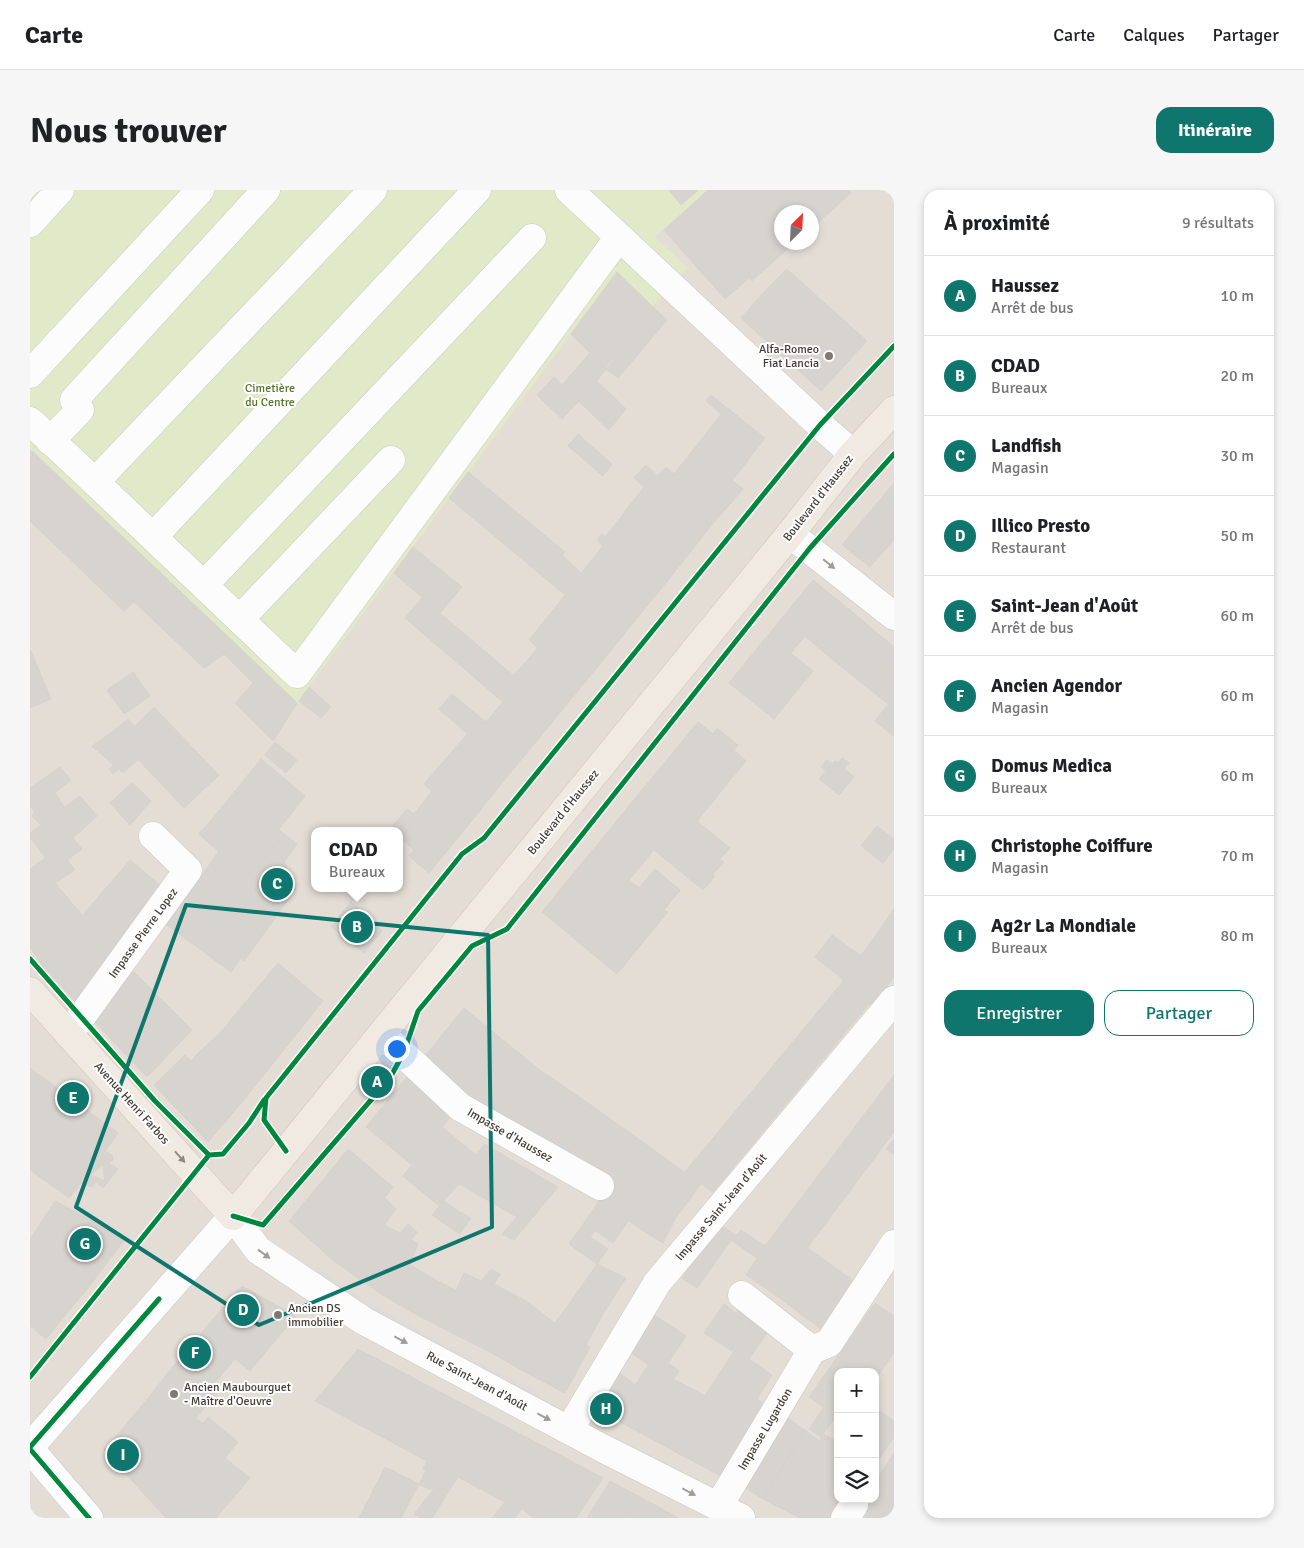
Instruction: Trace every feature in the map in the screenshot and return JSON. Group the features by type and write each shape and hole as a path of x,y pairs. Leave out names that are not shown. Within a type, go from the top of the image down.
{"main road":[{"name":"Boulevard d'Haussez","path":"233,1216 790,534 853,454 894,410"},
{"name":"Avenue Henri Farbos","path":"30,991 233,1216"}],"street":[{"path":"30,223 60,190"},
{"path":"30,374 200,190"},
{"path":"50,440 80,410 74,400 266,190"},
{"path":"95,482 373,190"},
{"path":"153,537 477,190"},
{"path":"569,190 853,454"},
{"path":"30,421 297,674 619,236"},
{"path":"204,585 532,238"},
{"path":"240,619 391,460"},
{"path":"790,534 894,616"},
{"name":"Impasse Pierre Lopez","path":"70,1034 188,870 154,836"},
{"name":"Impasse Saint-Jean d'Août","path":"569,1430 657,1283 894,1000"},
{"name":"Impasse d'Haussez","path":"382,1034 460,1107 600,1186"},
{"path":"89,1518 30,1448 233,1216"},
{"name":"Rue Saint-Jean d'Août","path":"233,1216 258,1250 364,1321 726,1513"},
{"name":"Impasse Lugardon","path":"726,1513 812,1350 829,1343 894,1244"},
{"path":"742,1295 812,1350"}],"highlighted area":[{"path":"186,905 488,935 492,1227 259,1325 76,1207"}],"shaded area":[{"path":"30,190 894,190 894,1518 30,1518"},
{"path":"317,1268 343,1287 432,1338 541,1394 536,1404 309,1277"}],"green space":[{"name":"Cimetière du Centre","path":"30,190 708,190 655,237 688,268 652,307 617,272 297,703 30,449"}],"building":[{"path":"669,190 698,190 681,205"},
{"path":"708,190 849,190 851,193 819,222 819,205 774,205 774,250 786,250 752,281 749,278 725,299 664,230"},
{"path":"787,269 867,341 857,352 830,327 817,341 764,292"},
{"path":"617,272 656,310 596,381 611,394 593,415 562,385 590,353 571,334"},
{"path":"764,292 817,341 830,327 857,352 821,391 741,318"},
{"path":"656,310 667,320 618,378 605,368"},
{"path":"554,377 579,401 562,419 537,395"},
{"path":"611,394 626,409 609,430 593,415"},
{"path":"711,395 765,438 733,480 694,449 721,414 706,401"},
{"path":"578,434 612,464 603,476 568,446"},
{"path":"694,449 743,489 711,526 657,476 666,467 674,474"},
{"path":"32,451 237,645 204,668 30,503 30,454"},
{"path":"646,465 711,526 665,584 606,536 644,487 634,478"},
{"path":"468,472 565,552 562,555 580,572 569,588 625,633 559,714 514,675 538,648 529,640 565,595 449,498"},
{"path":"894,483 894,540 870,567 842,545"},
{"path":"30,503 134,602 124,611 30,521"},
{"path":"602,534 665,584 625,633 569,588 603,546 597,540"},
{"path":"413,547 462,587 440,613 394,573"},
{"path":"813,580 845,606 814,644 805,636 791,653 768,635"},
{"path":"422,598 559,714 511,772 439,709 452,694 486,722 503,702 405,618"},
{"path":"845,606 869,626 838,664 814,644"},
{"path":"869,626 894,647 863,684 838,664"},
{"path":"768,635 813,671 774,719 729,683"},
{"path":"237,645 264,671 253,683 224,654"},
{"path":"894,647 894,697 888,704 863,684"},
{"path":"30,649 51,699 30,708"},
{"path":"264,671 297,703 273,741 235,703"},
{"path":"133,672 150,696 124,714 107,690"},
{"path":"309,687 331,707 321,718 299,701"},
{"path":"894,697 894,722 882,712"},
{"path":"154,707 173,727 153,746 135,726"},
{"path":"882,712 894,722 894,737 875,721"},
{"path":"128,719 153,746 173,727 219,775 184,808 112,732"},
{"path":"698,722 713,734 717,728 738,745 734,750 746,761 697,821 730,848 720,859 724,862 713,874 628,807"},
{"path":"112,732 138,760 123,773 92,746"},
{"path":"467,734 511,772 470,823 424,784"},
{"path":"275,742 297,760 286,773 265,755"},
{"path":"842,758 849,763 844,768 854,777 839,795 819,779 835,761 838,763"},
{"path":"261,759 305,796 279,829 284,834 268,853 218,812"},
{"path":"827,760 832,764 826,771 821,767"},
{"path":"113,765 118,770 113,774 109,769"},
{"path":"60,767 71,780 55,793 65,808 41,825 32,816 35,812 30,806 30,788"},
{"path":"132,782 151,801 130,825 110,803"},
{"path":"432,791 470,823 429,873 409,856 414,850 403,841 403,827 392,827 407,809 414,814"},
{"path":"80,796 97,816 73,838 46,858 30,838 30,833"},
{"path":"628,807 715,876 703,890 654,850 629,880 639,888 655,869 680,890 664,910 668,912 617,974 542,912"},
{"path":"218,812 268,853 239,887 215,871 225,857 199,834"},
{"path":"877,826 894,839 894,849 883,863 861,846"},
{"path":"284,834 297,844 284,862 296,889 244,961 241,958 231,972 167,925 219,851 225,857 215,871 239,887"},
{"path":"73,838 82,849 67,860 75,870 30,900 30,869"},
{"path":"130,860 160,885 75,1002 41,964"},
{"path":"55,883 82,915 41,964 30,947 30,900"},
{"path":"351,902 382,931 364,953 331,927"},
{"path":"894,909 894,977 872,1007 869,1004 713,1192 685,1172 844,980"},
{"path":"832,935 861,956 844,980 815,957"},
{"path":"278,963 323,1001 243,1101 197,1054 219,1034"},
{"path":"131,969 192,1030 147,1077 94,1021"},
{"path":"464,1008 541,1071 528,1088 516,1079 507,1092 498,1085 480,1110 421,1061"},
{"path":"197,1054 243,1101 208,1142 154,1085 185,1055 191,1061"},
{"path":"30,1068 118,1133 105,1151 112,1155 113,1160 109,1163 118,1169 103,1188 96,1182 92,1187 81,1183 69,1198 30,1170","holes":["103,1165 105,1181 90,1175"]},
{"path":"541,1071 559,1083 526,1137 480,1110 498,1085 507,1092 516,1079 528,1088"},
{"path":"410,1073 454,1113 411,1164 366,1127"},
{"path":"894,1075 894,1132 794,1266 765,1246"},
{"path":"559,1083 595,1108 565,1159 526,1137"},
{"path":"595,1108 669,1161 639,1202 565,1159"},
{"path":"442,1127 476,1155 459,1184 439,1206 403,1176"},
{"path":"894,1139 894,1155 886,1149"},
{"path":"484,1144 558,1187 514,1240 502,1234 517,1217 459,1184"},
{"path":"348,1149 393,1187 376,1209 332,1169"},
{"path":"669,1161 701,1184 675,1219 663,1243 628,1221 613,1243 584,1223 610,1185 639,1202"},
{"path":"332,1169 376,1209 334,1261 289,1221"},
{"path":"385,1198 396,1209 384,1225 400,1233 408,1224 417,1232 400,1255 381,1294 334,1261"},
{"path":"55,1201 126,1238 91,1284 30,1250 30,1239"},
{"path":"444,1201 458,1211 447,1225 432,1215"},
{"path":"458,1211 471,1218 460,1234 447,1225"},
{"path":"584,1223 595,1230 590,1237 608,1249 597,1264 569,1244"},
{"path":"720,1224 735,1235 697,1288 682,1278"},
{"path":"741,1230 765,1246 757,1258 731,1240"},
{"path":"411,1240 418,1243 410,1265 436,1280 428,1295 419,1291 408,1310 381,1294 400,1255"},
{"path":"765,1246 794,1266 774,1294 746,1275"},
{"path":"808,1248 855,1282 851,1287 803,1254"},
{"path":"30,1250 91,1284 46,1339 30,1326"},
{"path":"803,1254 851,1287 821,1329 774,1294"},
{"path":"597,1264 626,1278 604,1312 574,1297"},
{"path":"491,1269 500,1274 494,1284 526,1301 490,1352 454,1334 481,1281"},
{"path":"464,1273 481,1281 454,1334 408,1310 419,1291 428,1295 436,1280 456,1290"},
{"path":"242,1286 296,1316 250,1371 202,1332"},
{"path":"574,1297 604,1312 586,1345 551,1328"},
{"path":"526,1301 555,1323 521,1370 490,1352"},
{"path":"875,1303 894,1316 894,1353 879,1374 879,1368 834,1368 834,1419 821,1437 809,1429 824,1407 809,1397"},
{"path":"724,1304 736,1313 740,1308 755,1319 732,1351 704,1333"},
{"path":"654,1315 674,1328 648,1365 629,1351"},
{"path":"755,1319 770,1329 749,1359 772,1375 733,1437 743,1443 723,1477 670,1449"},
{"path":"551,1328 590,1347 565,1393 521,1370"},
{"path":"674,1328 686,1336 668,1363 679,1371 637,1431 612,1418"},
{"path":"202,1332 235,1359 214,1384 218,1387 215,1391 217,1394 214,1396 175,1364"},
{"path":"358,1349 482,1414 441,1480 431,1490 419,1484 426,1470 423,1469 427,1461 315,1401"},
{"path":"175,1364 214,1396 196,1418 220,1437 206,1455 144,1403"},
{"path":"618,1372 634,1384 612,1418 594,1408"},
{"path":"673,1379 704,1395 670,1449 637,1431"},
{"path":"757,1399 766,1405 743,1443 733,1437"},
{"path":"144,1403 219,1465 225,1458 250,1478 216,1518 166,1518 104,1450"},
{"path":"879,1410 894,1421 894,1437 883,1453 879,1450"},
{"path":"482,1414 560,1455 515,1518 492,1518 505,1502 458,1477 432,1518 420,1518 414,1514 441,1480"},
{"path":"785,1416 805,1430 763,1499 743,1486"},
{"path":"208,1417 238,1442 219,1465 206,1455 220,1437 203,1423"},
{"path":"805,1430 819,1441 824,1434 834,1440 834,1503 849,1503 840,1518 800,1518 763,1499"},
{"path":"879,1450 883,1453 879,1459"},
{"path":"894,1453 894,1518 851,1518 860,1503 879,1503 879,1476"},
{"path":"560,1455 603,1478 576,1518 534,1518 522,1509"},
{"path":"385,1467 419,1484 401,1518 359,1518"},
{"path":"610,1481 640,1497 627,1518 587,1518"},
{"path":"640,1497 666,1511 662,1518 627,1518"},
{"path":"666,1511 678,1518 662,1518"}],"cycle path":[{"path":"286,1151 264,1120 266,1098 462,854 484,838 820,425 894,346"},
{"path":"233,1216 263,1225 390,1078 404,1052 418,1011 472,946 507,929 810,548 894,454"},
{"path":"30,959 155,1101 209,1155 223,1154 249,1123 264,1100"},
{"path":"30,1377 209,1155"},
{"path":"30,1447 159,1299"},
{"path":"30,1449 89,1518"}],"place":[{"name":"Alfa-Romeo Fiat Lancia","path":"829,356"},
{"name":"Landfish","path":"277,884"},
{"name":"CDAD","path":"357,927"},
{"name":"Haussez","path":"377,1082"},
{"name":"Saint-Jean d'Août","path":"73,1098"},
{"name":"Domus Medica","path":"85,1244"},
{"name":"Illico Presto","path":"243,1310"},
{"name":"Ancien DS immobilier","path":"278,1315"},
{"name":"Ancien Agendor","path":"195,1353"},
{"name":"Ancien Maubourguet - Maître d'Oeuvre","path":"174,1394"},
{"name":"Christophe Coiffure","path":"606,1409"},
{"name":"Ag2r La Mondiale","path":"123,1455"}]}
